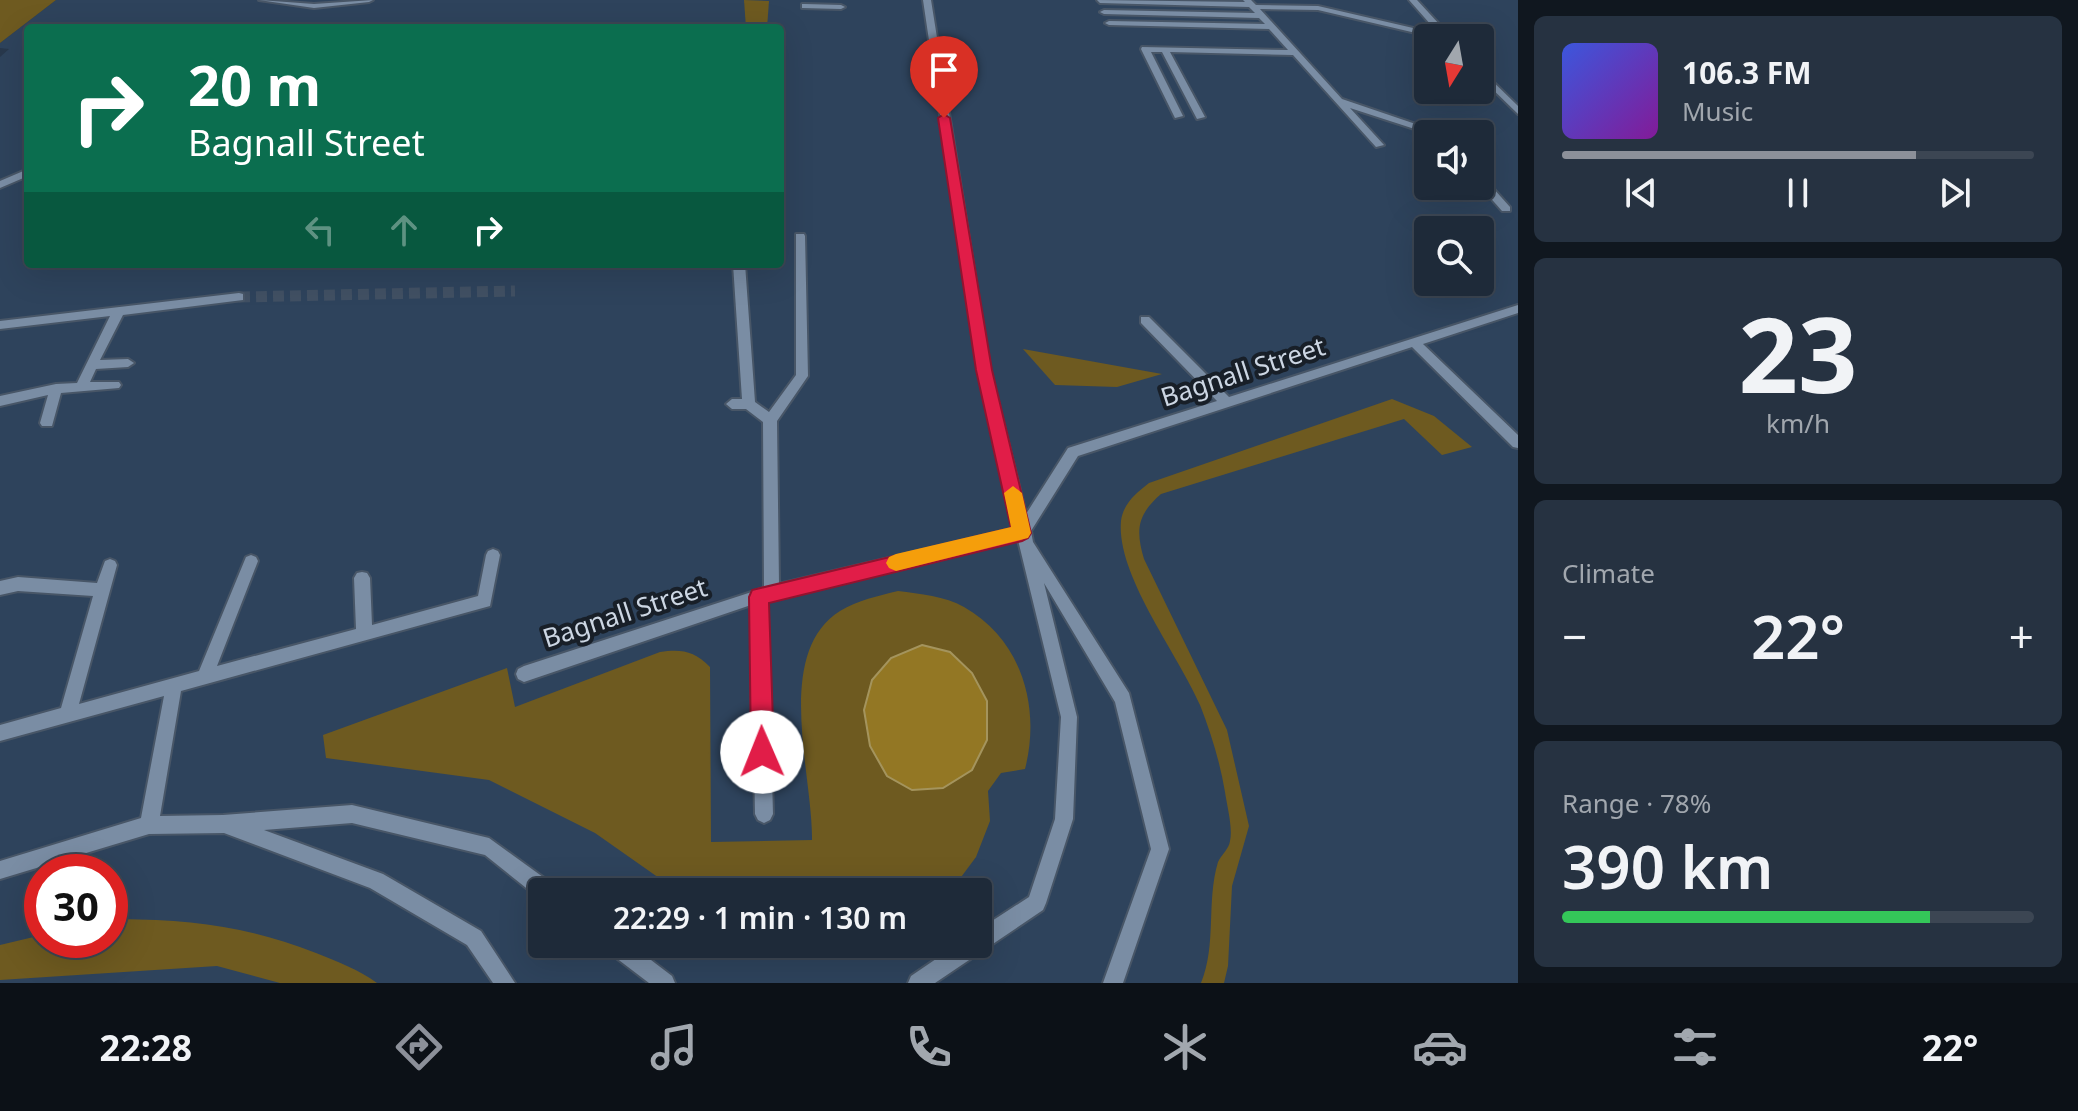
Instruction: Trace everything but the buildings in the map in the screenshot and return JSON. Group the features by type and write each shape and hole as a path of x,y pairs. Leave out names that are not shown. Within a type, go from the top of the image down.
{"street":[{"path":"263,0 314,6 369,0"},
{"path":"927,0 984,370 1069,717 1065,807 1036,903 992,932"},
{"path":"1413,0 1435,24"},
{"path":"1100,1 1318,8 1414,30"},
{"path":"805,6 840,4 841,20"},
{"path":"1251,4 1379,145"},
{"path":"1104,12 1262,16"},
{"path":"1109,23 1272,27"},
{"path":"1178,116 1145,49 1296,53"},
{"path":"1165,50 1200,117"},
{"path":"1494,86 1518,111"},
{"path":"1339,101 1414,126"},
{"path":"0,185 24,174"},
{"path":"1494,196 1506,209"},
{"path":"764,814 770,420 802,376 800,236"},
{"path":"739,268 749,404"},
{"path":"0,325 239,297"},
{"name":"Bagnall Street","path":"524,674 765,594 1022,533 1073,452 1518,309"},
{"path":"81,387 118,312"},
{"path":"1145,320 1228,404"},
{"path":"1416,344 1518,443"},
{"path":"92,365 128,363"},
{"path":"0,401 56,389 115,385"},
{"path":"47,423 56,389"},
{"path":"732,404 749,404 770,420"},
{"path":"1022,533 1123,699 1160,849 1113,983"},
{"path":"0,733 485,601 493,555"},
{"path":"205,677 251,561"},
{"path":"67,715 110,565"},
{"path":"362,578 364,633"},
{"path":"0,588 18,584 103,590"},
{"path":"149,825 174,685"},
{"path":"0,870 149,825 223,824 352,814 489,847 529,878"},
{"path":"223,824 389,888 474,938 505,983"},
{"path":"632,958 665,983"},
{"path":"918,983 954,958"}],"shaded area":[{"path":"0,0 56,0 24,24 0,43"},
{"path":"56,0 1518,0 1518,983 0,983 0,57 9,49 0,48 0,43 24,25 24,268 784,268 784,24 25,24"},
{"path":"744,0 769,1 767,24 746,24"},
{"path":"1023,349 1162,374 1117,387 1055,385"},
{"path":"1392,399 1434,416 1472,447 1442,455 1404,419 1161,494 1147,508 1140,523 1144,559 1227,730 1249,826 1232,886 1228,966 1224,983 1201,983 1209,953 1214,877 1218,862 1230,841 1223,781 1200,705 1150,614 1128,565 1122,542 1122,515 1131,499 1149,483"},
{"path":"898,591 949,600 964,607 984,621 1000,638 1013,656 1022,677 1030,722 1025,769 1001,773 988,791 990,821 976,857 960,878 659,878 595,833 489,780 326,758 323,735 507,668 515,707 660,652 681,651 699,657 710,667 711,842 812,840 801,717 802,685 808,655 820,630 840,611 861,601"},
{"path":"922,645 950,652 972,673 987,701 987,740 972,770 943,788 912,790 887,776 870,746 864,710 872,680 891,658"},
{"path":"128,919 196,923 267,936 340,963 377,983 280,983 217,966 0,980 0,945 24,939 24,958 128,958"}],"tunnel":[{"path":"239,297 515,291"}],"slow traffic":[{"path":"896,563 1022,533 1013,493"}],"route":[{"path":"762,752 759,597 1022,533 984,370 944,118"}]}
